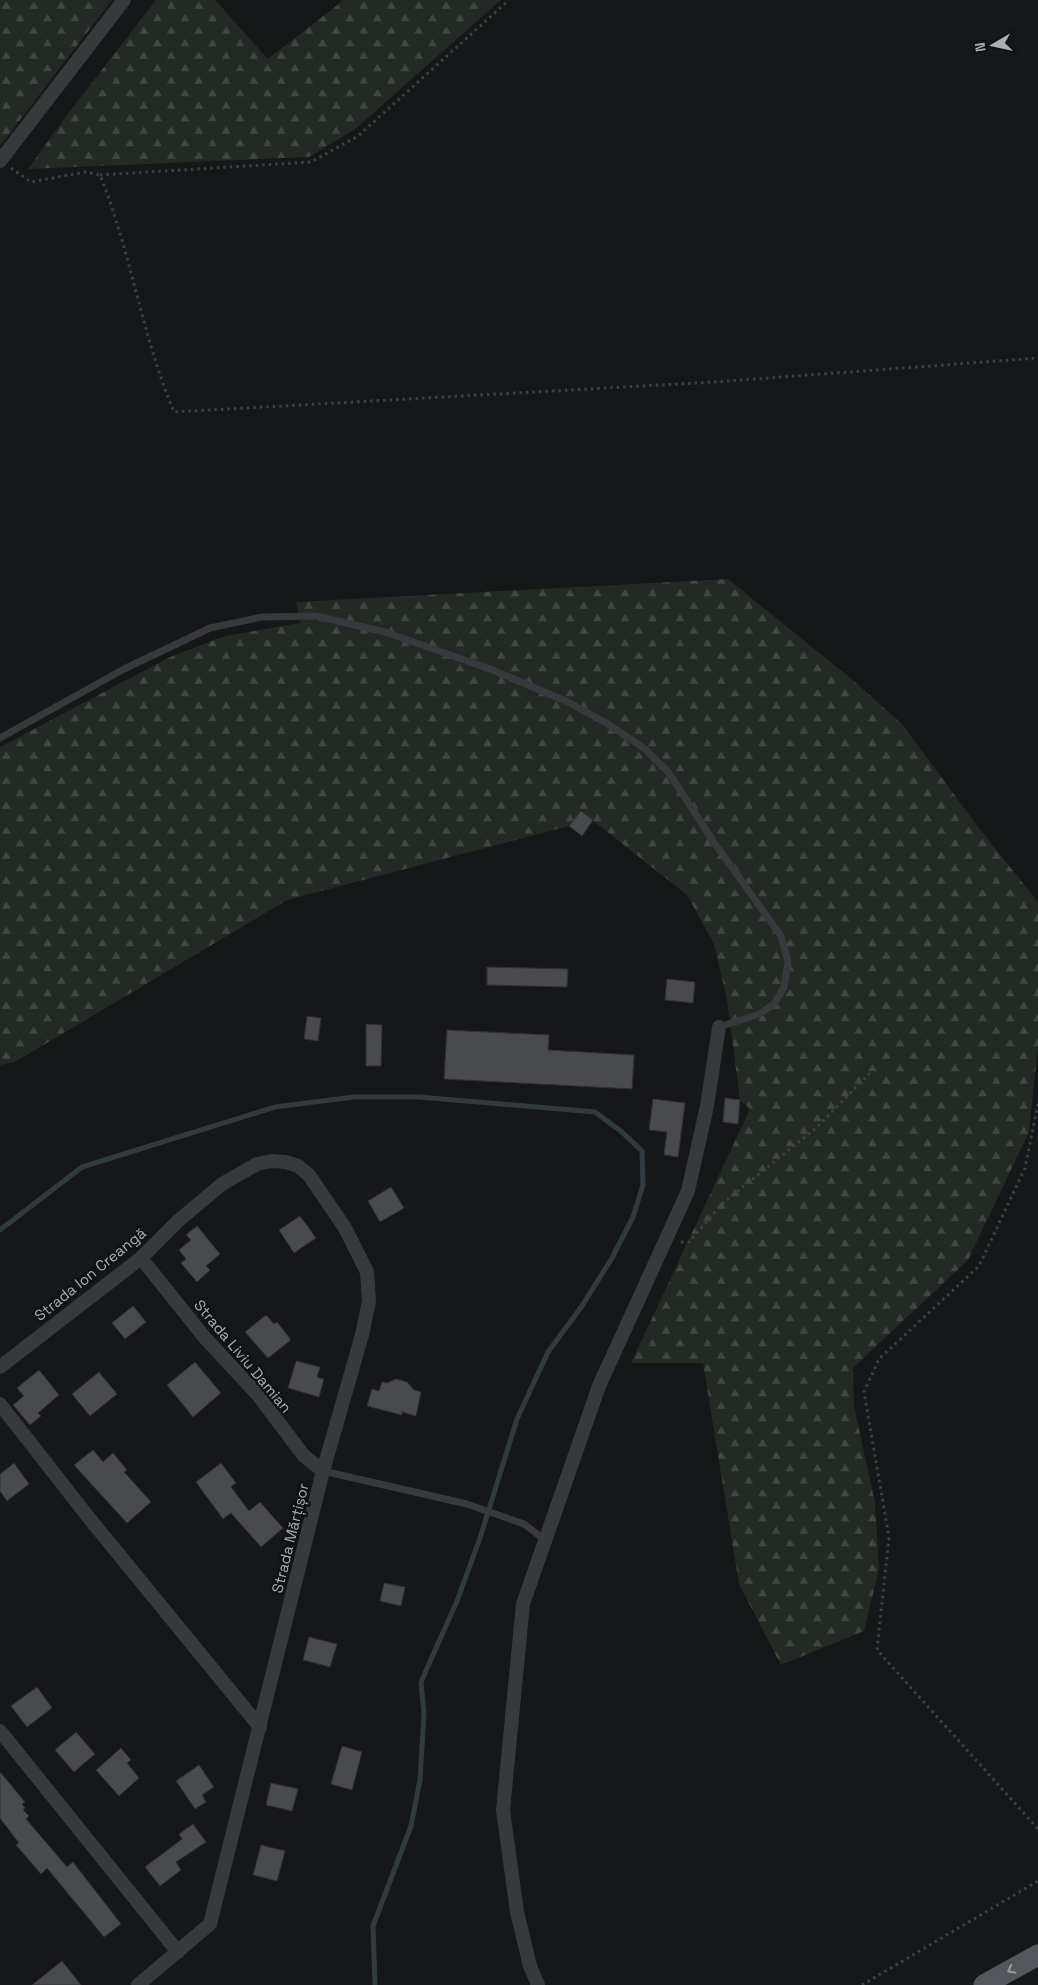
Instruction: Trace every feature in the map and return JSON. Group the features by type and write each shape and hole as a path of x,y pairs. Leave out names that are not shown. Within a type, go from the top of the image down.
{"main road":[{"path":"984,1985 1038,1954"}],"street":[{"path":"0,161 124,0"},
{"path":"538,1985 530,1966 517,1912 503,1810 523,1604 599,1386 688,1191 708,1106 719,1027"},
{"name":"Strada Mărțișor","path":"138,1985 210,1924 323,1471 362,1335 369,1301 367,1272 345,1228 308,1175 298,1166 272,1161 257,1164 222,1184"},
{"name":"Strada Ion Creangă","path":"0,1368 141,1258 178,1221 222,1184"},
{"name":"Strada Liviu Damian","path":"141,1258 205,1338 258,1395 304,1456 323,1471"},
{"path":"0,1404 89,1518 260,1727"},
{"path":"0,1731 178,1952"}],"lane":[{"path":"0,738 124,669 210,628 262,617 316,616 385,632 490,669 568,702 608,724 645,749 669,773 718,848 781,936 788,962 784,987 775,1002 760,1014 719,1027"},
{"path":"323,1471 467,1504 524,1524 546,1540"}],"path":[{"path":"0,161 31,182 85,172 100,175 311,162 358,136 509,0"},
{"path":"100,175 115,212 159,375 174,412 705,383 1038,358"},
{"path":"665,1241 689,1242 724,1203 816,1128 870,1073"},
{"path":"1038,1104 1025,1168 978,1266 879,1359 864,1392 888,1537 877,1650 1038,1830"},
{"path":"862,1985 1038,1881"}],"green space":[{"path":"0,0 112,0 0,146"},
{"path":"156,0 215,0 268,59 344,0 501,0 354,130 309,157 28,169 67,115"},
{"path":"728,579 854,681 903,725 978,827 1038,902 1038,1047 1029,1132 968,1260 853,1368 854,1406 875,1503 879,1569 864,1631 781,1665 739,1584 703,1363 631,1363 750,1109 740,1100 727,1000 714,944 687,895 581,811 569,826 287,900 15,1062 0,1065 0,747 170,657 225,636 300,623 296,602"}],"building":[{"path":"581,811 593,820 582,836 569,826"},
{"path":"487,967 568,969 567,987 487,985"},
{"path":"667,979 695,982 693,1003 665,1000"},
{"path":"307,1016 321,1018 318,1041 304,1039"},
{"path":"366,1024 382,1025 381,1066 366,1066"},
{"path":"447,1030 549,1035 548,1050 634,1055 632,1089 444,1079"},
{"path":"725,1098 740,1100 738,1124 723,1122"},
{"path":"653,1099 685,1103 678,1157 664,1155 667,1132 649,1130"},
{"path":"391,1187 404,1208 380,1222 368,1201"},
{"path":"300,1216 316,1238 294,1253 279,1230"},
{"path":"197,1226 220,1254 206,1266 210,1270 197,1282 181,1263 186,1259 179,1250 191,1240 186,1235"},
{"path":"133,1306 146,1322 125,1339 112,1323"},
{"path":"266,1315 274,1324 277,1322 291,1340 268,1358 245,1332"},
{"path":"296,1361 320,1367 317,1377 324,1379 319,1397 288,1388"},
{"path":"195,1362 221,1393 193,1417 167,1385"},
{"path":"39,1370 59,1395 38,1413 41,1416 30,1425 13,1405 24,1396 17,1388"},
{"path":"99,1372 117,1394 90,1416 72,1394"},
{"path":"396,1379 407,1382 414,1390 421,1392 416,1416 402,1412 402,1415 367,1406 372,1389 379,1391 382,1382 387,1383"},
{"path":"93,1450 103,1462 113,1453 127,1470 124,1472 151,1502 127,1523 74,1465"},
{"path":"14,1463 29,1484 7,1501 0,1491 0,1474"},
{"path":"221,1463 236,1483 231,1487 249,1511 260,1502 283,1528 261,1547 231,1513 223,1519 196,1482"},
{"path":"384,1583 405,1587 401,1606 380,1601"},
{"path":"309,1637 337,1644 330,1667 303,1660"},
{"path":"37,1687 52,1708 27,1727 11,1706"},
{"path":"76,1732 95,1754 74,1772 55,1750"},
{"path":"342,1746 362,1752 352,1790 331,1784"},
{"path":"121,1748 131,1760 127,1763 139,1778 119,1796 96,1770"},
{"path":"199,1765 214,1787 202,1795 206,1802 195,1809 176,1781"},
{"path":"0,1772 25,1802 22,1804 25,1808 23,1810 29,1816 26,1819 67,1867 73,1862 121,1924 104,1937 47,1868 41,1874 16,1845 19,1843 0,1818"},
{"path":"271,1783 298,1789 292,1811 266,1805"},
{"path":"193,1824 206,1842 176,1862 181,1870 160,1886 145,1867 182,1839 179,1834"},
{"path":"261,1845 285,1851 277,1881 253,1875"},
{"path":"62,1961 81,1985 32,1985"}],"waterway":[{"path":"0,1230 82,1167 275,1107 354,1097 419,1097 595,1112 622,1132 642,1151 643,1185 633,1217 612,1258 582,1306 548,1352 517,1419 480,1538 457,1601 421,1682 424,1713 420,1780 411,1826 373,1926 375,1985"}]}
